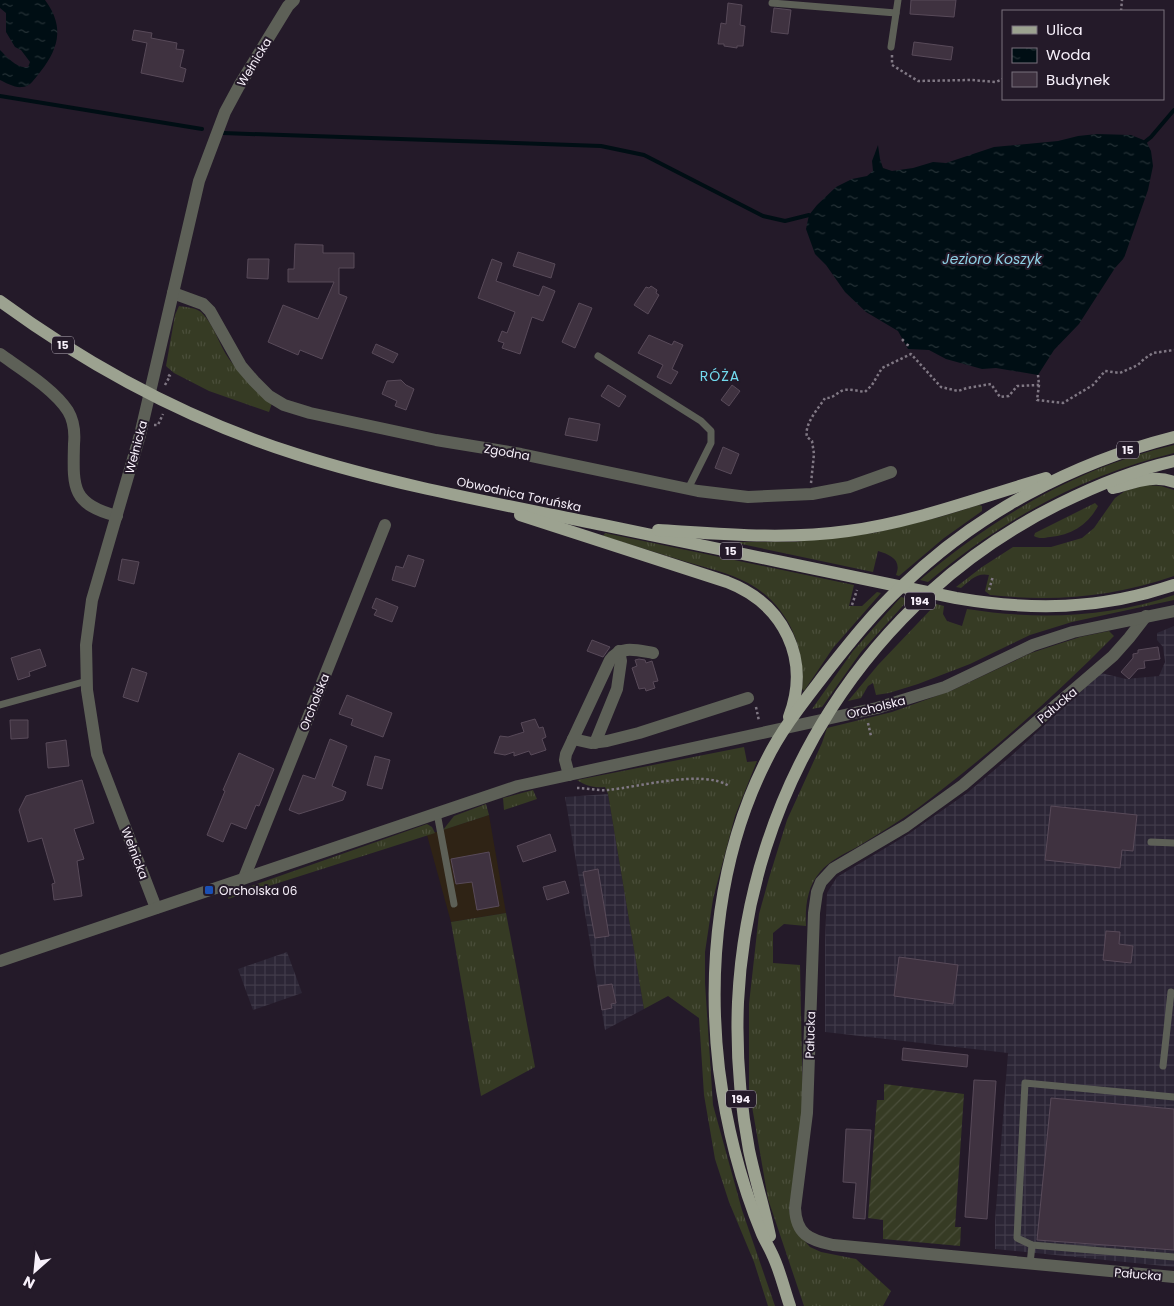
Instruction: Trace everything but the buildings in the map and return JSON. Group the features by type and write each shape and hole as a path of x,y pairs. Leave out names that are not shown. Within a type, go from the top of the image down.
{"main road":[{"name":"Obwodnica Toruńska","path":"0,300 74,352 130,383 214,423 297,454 394,480 467,497 956,598 1013,606 1062,607 1107,602 1174,585"},
{"name":"15","path":"577,520 621,527 738,535 794,536 833,533 915,518 1174,437"},
{"name":"194","path":"773,1256 751,1158 744,1117 740,1084 738,1003 743,939 751,899 763,854 792,778 816,732 850,680 885,636 926,595 966,561 1013,529 1057,505 1120,478 1174,461"},
{"name":"194","path":"790,1306 773,1256 759,1226 730,1131 719,1068 715,964 718,921 734,849 759,775 769,731 824,675 865,624 922,566 1003,508 1053,480 1084,466"},
{"path":"1057,505 1142,480 1166,479 1174,482"},
{"path":"467,497 727,582 757,597 771,610 783,627 789,638 795,661 796,679 792,707 769,731"}],"street":[{"name":"Wełnicka","path":"156,908 97,754 86,681 86,645 92,600 140,435 199,181 214,138 239,86 288,6 294,0"},
{"name":"Zgodna","path":"173,293 203,304 210,311 240,366 269,396 284,405 310,413 436,440 521,454 688,489 748,497 812,494 849,487 891,472"},
{"path":"0,354 60,400 68,411 73,424 73,471 77,491 82,500 89,506 117,516"},
{"name":"Orcholska","path":"244,878 385,525"},
{"name":"Orcholska","path":"0,961 518,786 854,713 917,697 945,687 1033,645 1073,632 1174,611"},
{"name":"Pałucka","path":"1146,616 1113,656 963,785 906,826 833,869 821,882 815,902 807,1113 795,1208 796,1219 801,1231 814,1241 833,1245 1174,1277"},
{"path":"569,774 565,757 610,660 619,651 628,649 653,653"},
{"path":"595,742 617,688 621,661 619,651"},
{"path":"573,739 595,742 639,733 752,701"}],"lane":[{"path":"891,47 898,0"},
{"path":"772,4 896,13"},
{"path":"598,356 701,421 711,431 711,443 688,489"},
{"path":"0,705 86,681"},
{"path":"437,813 454,904"},
{"path":"1150,842 1174,843"},
{"path":"1163,1066 1171,992"},
{"path":"1174,1097 1025,1082 1017,1238 1032,1245 1174,1257"},
{"path":"1030,1264 1032,1245"}],"path":[{"path":"891,47 892,65 918,82 970,80 996,82 1002,80"},
{"path":"906,346 909,342"},
{"path":"1038,375 1037,400 1063,403 1094,385 1105,371 1120,373 1138,366 1153,353 1174,350"},
{"path":"812,494 810,480 814,454 812,441 807,437 805,431 809,421 825,398 830,398 842,390 864,392 872,385 882,368 895,361 911,354 941,387 958,391 991,384 1000,397 1009,396 1017,386 1039,386"},
{"path":"150,424 158,425 163,414"},
{"path":"989,592 993,576"},
{"path":"852,605 858,590"},
{"path":"752,701 769,731"},
{"path":"868,719 871,736"},
{"path":"577,788 606,790 674,780 711,779 730,786"}],"shaded area":[{"path":"1174,626 1174,1267 995,1249 995,1221 1008,1053 825,1032 827,893 837,877 907,835 967,793 1011,756 1101,673 1126,679 1159,676 1165,662 1163,647 1157,640 1157,633"},
{"path":"608,794 644,1009 605,1030 565,797"},
{"path":"489,815 506,913 451,922 427,835"},
{"path":"287,952 302,993 253,1010 238,969"}],"green space":[{"path":"179,306 201,312 206,317 225,353 234,365 272,403 269,412 209,391 174,373 166,366 175,315"},
{"path":"1174,445 1174,453 1140,462 1107,474 1075,487 1044,503 984,539 928,582 920,580 977,535 1039,497 1104,467"},
{"path":"1146,485 1161,486 1174,490 1174,576 1129,589 1060,598 990,595 985,591 989,575 985,574 974,578 961,588 956,587 1013,547 1051,547 1082,538 1094,528 1115,498 1125,491"},
{"path":"1095,503 1098,506 1094,513 1078,528 1058,536 1040,538 1034,536 1035,533"},
{"path":"979,505 982,506 982,511 944,538 899,576 896,575 898,565 894,559 878,551 873,572 732,542 794,542 874,533 940,517"},
{"path":"605,533 854,585 849,606 862,606 877,592 881,593 833,648 804,691 802,689 801,658 791,628 783,615 762,592 733,576 603,536"},
{"path":"1174,595 1174,600 1072,622 1030,635 970,664 889,693 876,695 873,683 868,686 861,698 848,701 878,665 936,604 944,606 943,614 947,621 962,626 967,609 1019,615 1072,615 1149,603"},
{"path":"901,597 909,599 861,652 822,707 812,709 853,651"},
{"path":"1109,631 1114,636 1067,682 994,747 918,808 828,864 812,884 806,912 806,926 784,924 773,933 773,963 800,965 803,1109 789,1210 794,1229 810,1247 821,1252 856,1259 891,1291 883,1306 804,1306 768,1199 749,1089 749,1004 759,914 769,878 787,820 827,728 892,712 953,690 1031,653 1080,637"},
{"path":"744,747 747,762 757,761 735,816 713,899 705,952 705,983 713,1105 742,1210 775,1306 768,1306 754,1262 729,1202 715,1159 704,1095 699,1018 668,996 644,1009 608,794 605,787 590,786 577,780"},
{"path":"533,790 537,799 504,810 503,798"},
{"path":"486,804 489,815 443,830 454,816"},
{"path":"427,824 432,827 435,833 228,899 231,893"},
{"path":"506,913 535,1067 481,1096 451,922"},
{"path":"884,1084 964,1094 955,1227 961,1227 960,1246 883,1239 883,1220 868,1218 877,1100 884,1100"}],"water":[{"path":"0,0 45,0 56,20 57,39 50,58 32,82 24,87 14,86 0,80 0,50 12,62 20,66 28,67 30,62 21,50 15,47 6,32 6,13 0,8"},
{"name":"Jezioro Koszyk","path":"1097,134 1131,135 1146,141 1151,151 1153,166 1148,190 1124,258 1115,268 1079,324 1054,350 1038,375 996,368 982,369 946,359 929,350 908,349 898,331 866,312 845,292 826,265 815,254 806,229 809,215 836,187 852,179 867,176 873,171 872,161 878,145 883,168 892,171 913,168 933,162 946,163 994,147 1058,141"}],"waterway":[{"path":"0,96 202,129"},
{"path":"1146,141 1174,110"},
{"path":"223,133 601,146 644,155 763,216 785,221 809,215"}],"place":[{"name":"Orcholska 06","path":"209,890"}],"district":[{"name":"RÓŻA","path":"720,376"}]}
